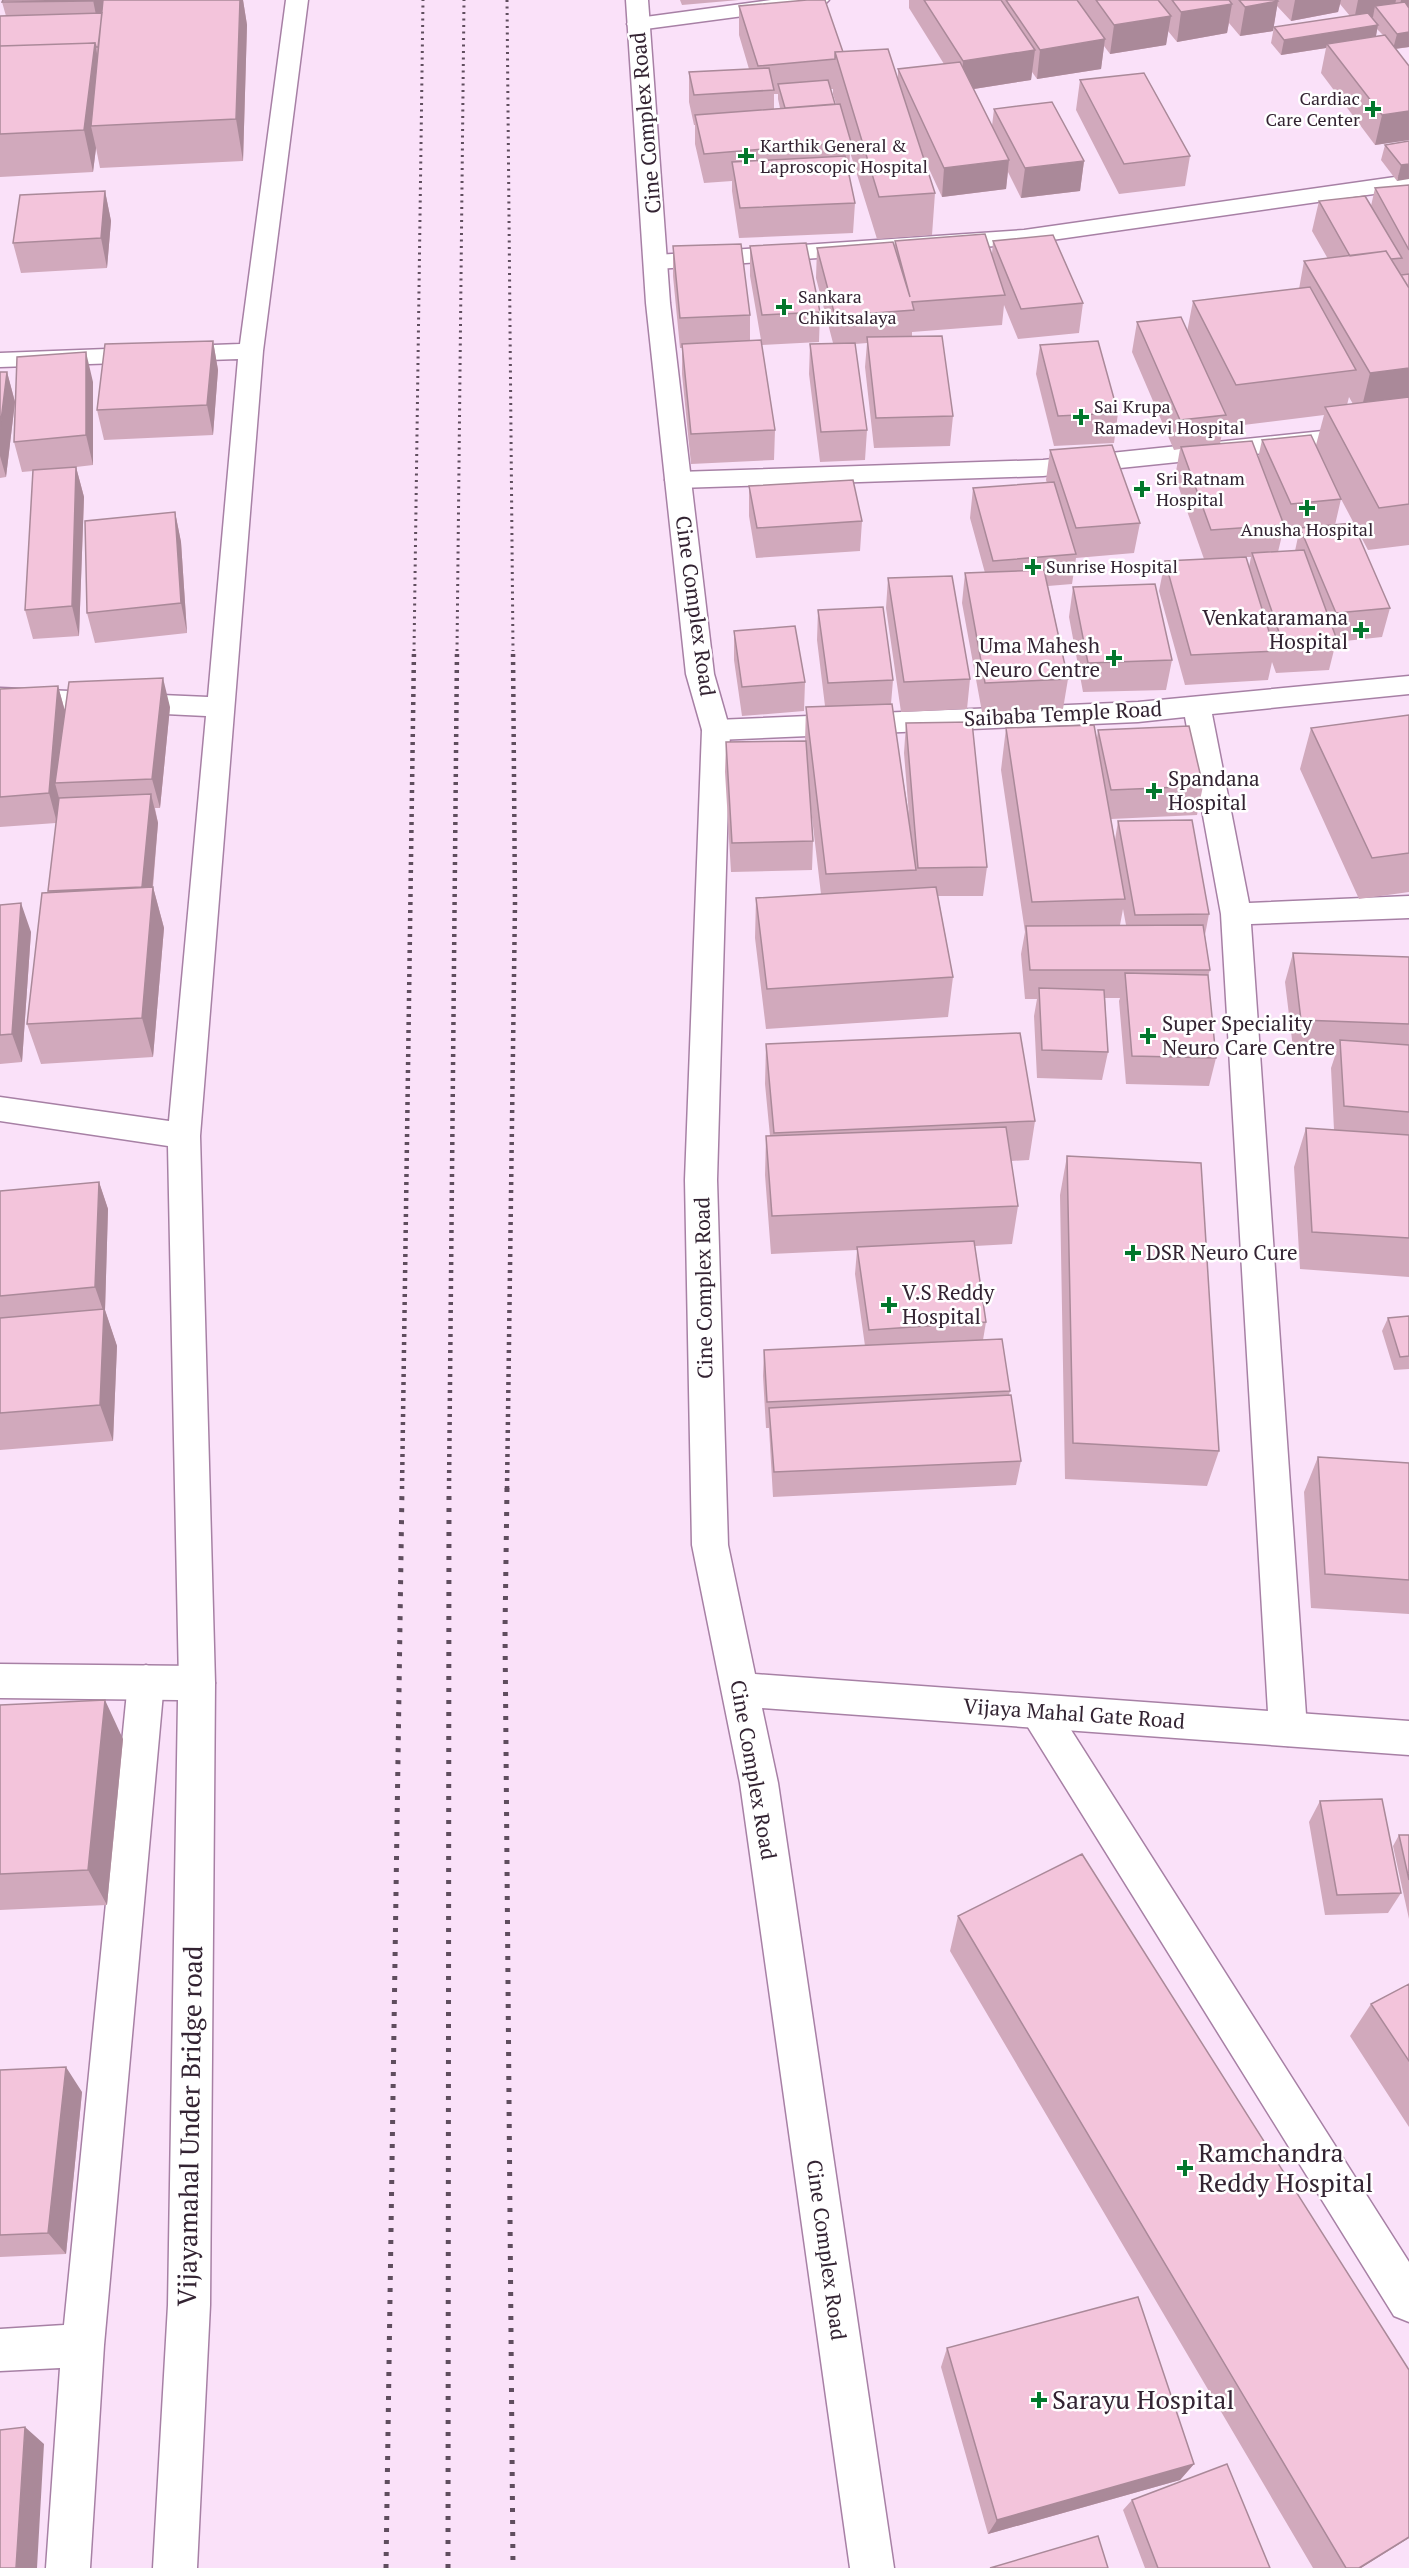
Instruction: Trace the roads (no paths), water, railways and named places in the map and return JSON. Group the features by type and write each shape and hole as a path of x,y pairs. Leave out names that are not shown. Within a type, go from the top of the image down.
{"street":[{"name":"Vijayamahal Under Bridge road","path":"175,2568 189,2305 193,1830 197,1683 184,1136 251,351 297,0"},
{"path":"637,12 818,0"},
{"name":"Cine Complex Road","path":"637,12 657,262 658,303 700,674 716,730 701,1180 709,1533 760,1795 872,2568"},
{"path":"657,262 1024,237 1409,182"},
{"path":"0,360 251,351"},
{"path":"678,480 1043,468 1409,429"},
{"name":"Saibaba Temple Road","path":"716,730 1138,712 1409,685"},
{"path":"0,697 221,707"},
{"path":"1197,706 1236,914 1288,1729"},
{"path":"1236,914 1409,907"},
{"path":"0,1109 184,1136"},
{"path":"0,1681 197,1683"},
{"path":"68,2568 83,2345 146,1682"},
{"name":"Vijaya Mahal Gate Road","path":"739,1690 1409,1738"},
{"path":"1039,1712 1409,2301"},
{"path":"0,2350 83,2345"}],"railway":[{"path":"414,651 423,0"},
{"path":"457,651 464,0"},
{"path":"507,0 513,651"},
{"path":"402,1489 414,650"},
{"path":"449,1489 457,650"},
{"path":"507,1489 515,903 513,650"},
{"path":"386,2568 402,1488"},
{"path":"448,2568 449,1488"},
{"path":"507,1488 505,1630 513,2568"}],"place":[{"name":"Cardiac Care Center","path":"1373,109"},
{"name":"Karthik General & Laproscopic Hospital","path":"746,156"},
{"name":"Sankara Chikitsalaya","path":"784,307"},
{"name":"Sai Krupa Ramadevi Hospital","path":"1081,417"},
{"name":"Sri Ratnam Hospital","path":"1142,489"},
{"name":"Anusha Hospital","path":"1307,508"},
{"name":"Sunrise Hospital","path":"1033,567"},
{"name":"Venkataramana Hospital","path":"1361,630"},
{"name":"Uma Mahesh Neuro Centre","path":"1114,658"},
{"name":"Spandana Hospital","path":"1154,791"},
{"name":"Super Speciality Neuro Care Centre","path":"1148,1036"},
{"name":"DSR Neuro Cure","path":"1133,1253"},
{"name":"V.S Reddy Hospital","path":"889,1305"},
{"name":"Ramchandra Reddy Hospital","path":"1185,2168"},
{"name":"Sarayu Hospital","path":"1039,2400"}]}
